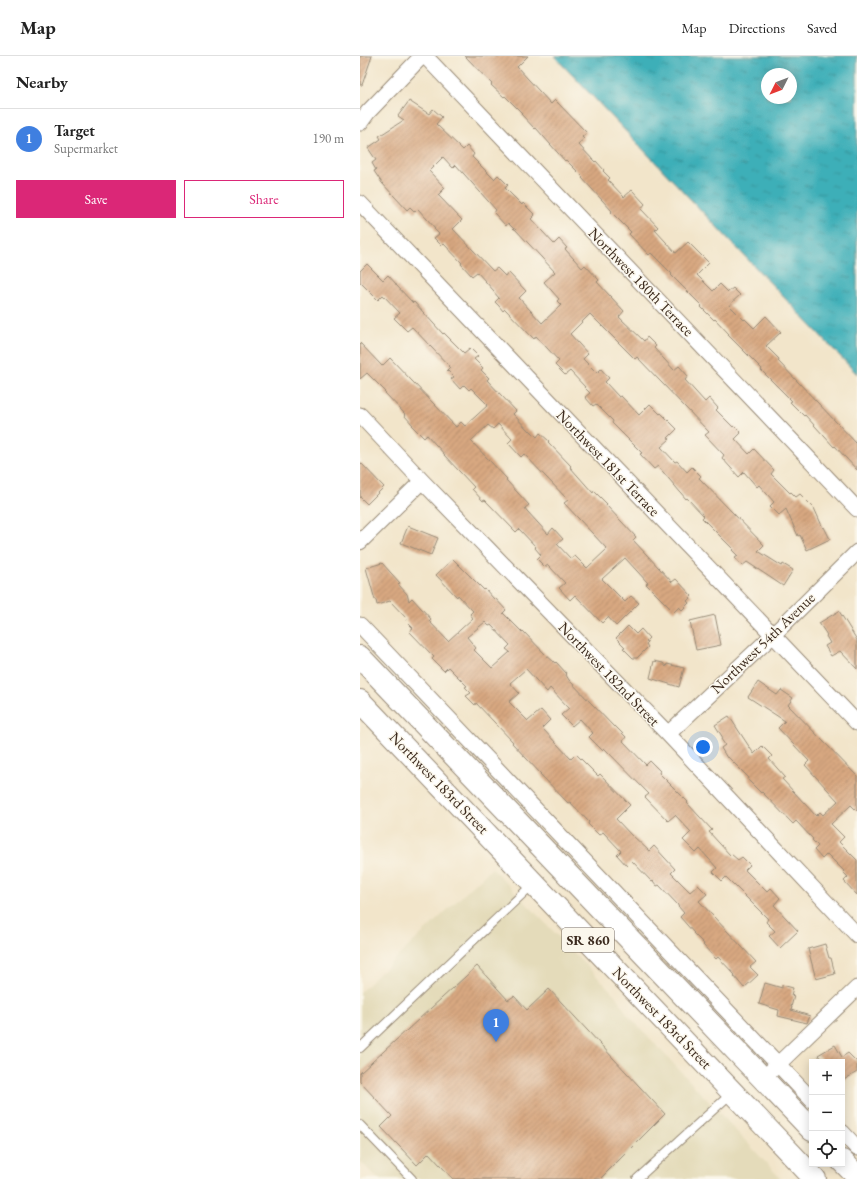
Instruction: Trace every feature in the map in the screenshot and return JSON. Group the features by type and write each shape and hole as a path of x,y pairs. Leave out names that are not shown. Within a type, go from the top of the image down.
{"main road":[{"name":"Northwest 183rd Street","path":"360,656 493,796 771,1071 793,1111 809,1127"},
{"name":"Northwest 183rd Street","path":"360,701 815,1179"},
{"path":"431,775 444,773 456,775 493,796"},
{"path":"714,1072 728,1077 748,1080 771,1071"},
{"path":"733,1092 748,1092 768,1098 793,1111"},
{"path":"845,1164 857,1176"}],"street":[{"path":"360,123 368,112 422,56"},
{"name":"Northwest 180th Terrace","path":"425,56 857,509"},
{"name":"Northwest 181st Terrace","path":"360,202 857,723"},
{"name":"Northwest 182nd Street","path":"360,415 422,481 668,734 857,935"},
{"path":"360,542 422,481"},
{"name":"Northwest 54th Avenue","path":"668,734 773,635 857,552"},
{"path":"360,625 771,1071 809,1098"},
{"path":"771,1071 857,988"},
{"path":"845,1135 857,1148"}],"lane":[{"path":"360,1048 534,883"},
{"path":"637,1179 733,1092"},
{"path":"360,1126 412,1179"}],"shaded area":[{"path":"492,868 615,995 628,1015 781,1179 378,1179 360,1161 360,992"}],"water":[{"path":"554,56 857,56 857,374"}],"building":[{"path":"360,56 372,56 362,85 360,85"},
{"path":"465,56 528,56 517,67 551,104 555,100 587,133 582,137 584,139 578,144 604,170 603,171 610,178 608,180 624,197 632,190 645,204 641,209 658,227 655,230 676,253 688,242 709,263 697,275 713,291 720,284 728,292 733,288 740,295 729,305 744,320 745,319 754,328 766,316 781,332 766,346 779,359 778,361 857,444 857,470 805,415 804,416 790,402 792,401 728,335 729,334 715,319 714,320 701,307 702,306 671,275 672,274 651,253 649,255 629,234 631,232 611,212 612,211 582,178 583,177 566,160 565,161 536,128 535,129 521,114 522,113 505,96 504,97 491,85 492,84"},
{"path":"409,101 429,114 433,109 442,117 436,124 463,150 467,146 474,154 472,157 494,179 498,175 508,185 505,188 522,205 523,203 535,215 531,219 554,244 559,239 567,248 565,249 582,268 585,265 599,280 597,282 624,311 619,317 644,341 647,337 656,346 654,348 674,370 679,366 688,376 685,380 705,402 709,398 718,408 716,410 741,433 735,439 749,454 754,449 774,470 771,474 790,493 791,492 796,497 800,494 814,508 830,539 807,550 800,535 798,536 786,509 779,515 770,506 774,502 759,485 757,487 744,472 739,477 722,458 724,455 705,435 709,432 637,357 635,359 590,314 570,334 588,354 583,359 597,373 601,369 609,378 605,382 639,415 650,404 677,429 668,438 670,439 661,447 687,472 692,467 701,476 699,478 764,545 758,551 782,566 783,564 793,570 783,586 747,562 742,566 735,558 738,556 732,550 733,549 702,518 704,516 687,498 686,499 658,466 654,469 640,454 642,453 612,423 613,421 596,404 593,406 585,397 590,393 570,371 565,375 555,365 559,361 536,336 534,339 505,309 503,311 495,302 499,298 477,272 472,276 444,244 442,246 434,238 439,234 418,209 415,212 410,207 407,210 382,183 374,171 376,170 372,163 376,160 368,148 381,139 379,136 404,120 398,116","holes":["443,157 453,168 456,165 496,210 494,213 506,226 508,223 515,229 555,272 544,282 559,299 557,301 561,305 542,323 519,298 526,291 508,272 505,276 497,268 493,271 453,229 462,220 438,195 445,188 429,171"]},
{"path":"367,264 383,280 388,275 443,334 444,333 464,353 470,348 478,356 474,359 483,368 481,370 489,378 487,380 516,411 513,414 529,431 530,430 537,437 540,433 549,441 548,442 571,466 570,467 593,493 594,491 607,504 606,505 636,537 633,540 672,582 676,579 692,596 687,601 689,603 682,610 679,607 674,612 646,584 648,583 625,558 602,579 625,602 631,596 639,603 616,626 608,617 602,623 575,595 570,600 559,588 565,583 548,565 545,567 537,559 541,555 535,548 536,547 519,529 516,532 485,500 483,501 472,489 474,487 427,435 424,438 412,426 413,425 404,415 405,414 384,392 385,391 367,373 360,379 360,343 382,366 390,358 456,427 461,422 465,426 488,405 471,388 469,390 464,385 460,389 451,379 454,377 447,370 450,367 412,327 407,331 394,318 400,313 383,295 378,300 360,282 360,271","holes":["498,424 512,439 508,443 521,457 524,454 568,500 564,503 607,549 587,568 575,556 571,559 557,544 563,539 553,528 548,534 525,508 529,505 471,441 488,425 493,429"]},
{"path":"360,462 384,487 367,504 360,497"},
{"path":"408,526 438,538 431,555 401,543"},
{"path":"453,559 484,590 485,589 494,599 495,598 506,610 503,613 545,654 555,663 556,662 567,674 566,675 569,680 614,727 615,726 626,737 623,741 646,765 650,761 660,771 659,773 688,802 687,803 712,830 709,832 730,855 731,854 738,860 742,857 750,865 745,870 767,892 771,888 780,898 774,905 798,931 780,948 769,936 775,931 766,922 768,919 726,877 722,881 713,872 717,868 700,849 696,853 683,840 691,832 675,815 668,821 645,797 649,794 604,748 602,750 589,737 593,733 580,719 572,726 561,715 569,708 550,688 547,692 526,669 510,683 519,693 509,702 528,721 541,710 550,720 542,728 571,759 576,754 598,776 600,774 630,805 616,819 649,851 654,846 675,869 671,873 690,892 698,885 707,894 699,901 756,962 750,967 758,975 744,988 734,976 735,975 718,957 716,959 680,917 684,913 678,905 659,885 657,886 653,881 652,882 632,861 627,866 617,855 621,851 603,832 599,835 588,824 589,822 540,774 512,743 513,742 476,703 475,705 466,696 471,693 465,687 467,686 448,667 444,671 432,659 434,657 409,631 413,628 406,621 407,619 390,601 377,605 366,568 382,563 400,583 398,584 407,594 409,601 412,598 431,619 429,621 448,641 473,618 470,614 473,611 436,575","holes":["485,622 489,626 491,625 510,645 506,649 510,652 492,668 474,650 476,648 467,637"]},
{"path":"839,611 857,640 857,669 840,651 831,656 825,646 830,643 826,636 827,635 819,623"},
{"path":"715,615 721,645 696,650 690,621"},
{"path":"628,626 636,634 641,629 649,638 646,641 648,642 646,644 648,647 637,658 633,658 616,638"},
{"path":"654,661 663,663 666,667 667,664 684,668 679,687 650,678"},
{"path":"758,682 777,695 781,690 793,698 788,705 857,776 857,811 851,805 831,824 844,837 839,842 857,860 857,895 844,881 848,877 843,872 844,871 827,854 822,859 814,850 818,846 812,840 813,839 796,821 793,824 762,792 761,793 748,780 749,778 728,757 727,758 721,748 725,745 721,739 723,738 715,725 729,716 754,754 762,746 772,756 769,759 785,777 782,779 816,816 820,812 823,815 838,801 805,765 809,761 778,728 785,721 748,697"},
{"path":"825,944 829,958 831,958 835,974 816,979 808,949"},
{"path":"477,966 508,1000 514,996 527,1010 549,989 665,1114 600,1179 453,1179 429,1153 417,1165 381,1127 392,1116 360,1082 360,1073"},
{"path":"765,983 782,988 782,985 793,988 791,995 794,996 791,1010 810,1016 807,1023 778,1016 779,1010 759,1004"},
{"path":"835,1045 842,1057 848,1053 857,1062 857,1072 845,1079 845,1059 821,1059 818,1055"}],"place":[{"name":"Target","path":"496,1042"}]}
